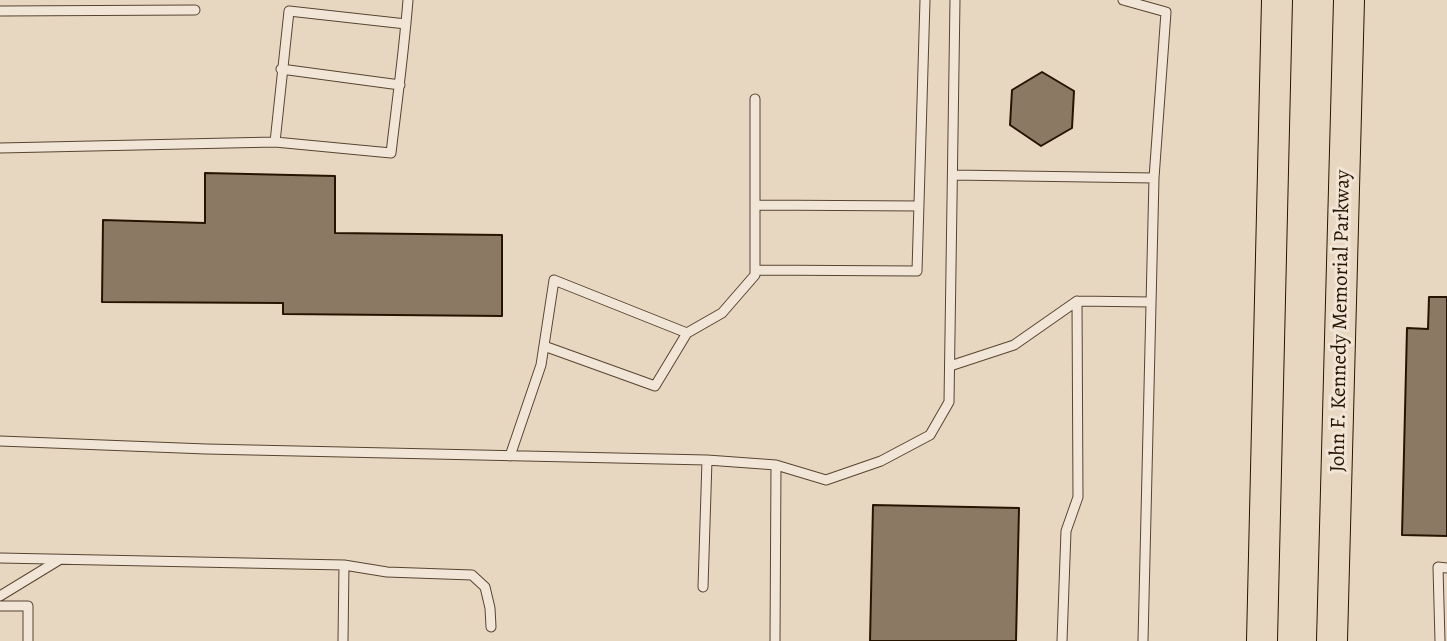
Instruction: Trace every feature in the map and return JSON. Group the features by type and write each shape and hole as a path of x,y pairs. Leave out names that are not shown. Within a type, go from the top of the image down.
{"highway":[{"path":"1262,641 1278,0"},
{"name":"John F. Kennedy Memorial Parkway","path":"1332,641 1349,0"}],"lane":[{"path":"0,148 275,142 391,153 408,0"},
{"path":"754,270 917,271 925,0"},
{"path":"0,441 708,460 776,466 826,480 881,461 930,435 949,402 955,0"},
{"path":"1123,0 1166,12 1154,178 1143,641"},
{"path":"0,11 195,10"},
{"path":"275,142 289,11 406,24"},
{"path":"281,69 400,85"},
{"path":"544,346 655,386 688,333 722,313 754,275 754,99"},
{"path":"953,175 1154,178"},
{"path":"754,205 919,206"},
{"path":"510,456 541,365 554,280 688,333"},
{"path":"950,366 1014,345 1077,301 1151,302"},
{"path":"1062,641 1066,531 1078,497 1077,301"},
{"path":"703,587 708,460"},
{"path":"775,641 776,466"},
{"path":"0,558 344,565 387,572 472,575 485,587 491,608 491,627"},
{"path":"0,596 61,559"},
{"path":"342,641 344,565"},
{"path":"1440,641 1438,567 1447,568"},
{"path":"0,606 28,606 28,641"}],"building":[{"path":"1042,72 1074,91 1072,128 1041,146 1010,125 1012,90"},
{"path":"205,173 335,176 335,233 502,235 502,316 283,314 283,303 102,302 103,220 205,223"},
{"path":"1429,297 1447,297 1447,536 1402,535 1407,328 1428,329"},
{"path":"873,505 1019,508 1016,641 870,641"}]}
